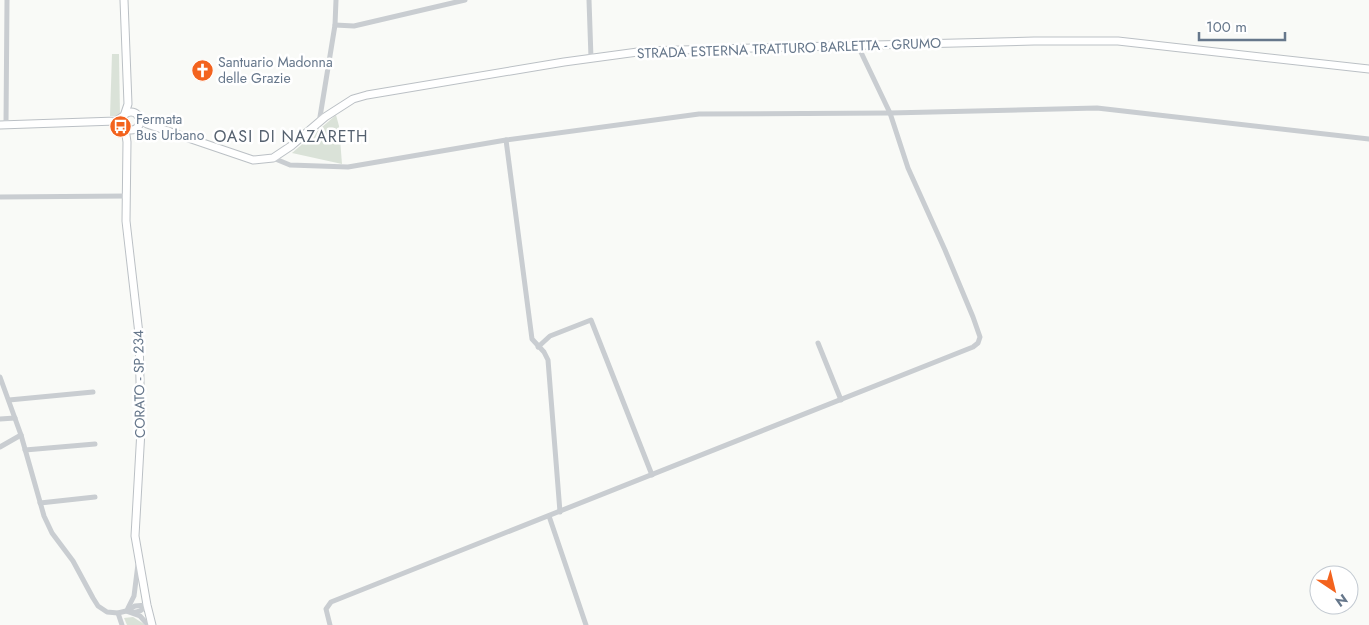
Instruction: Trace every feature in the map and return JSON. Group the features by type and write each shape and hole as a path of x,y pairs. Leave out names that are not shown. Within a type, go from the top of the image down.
{"street":[{"path":"7,0 3,125 122,121 136,114"},
{"name":"CORATO - SP 234","path":"124,0 128,104 122,121 127,142 126,221 139,334 141,430 135,536 152,625"},
{"path":"319,123 335,26 336,0"},
{"path":"335,26 354,26 465,0"},
{"path":"589,0 591,58"},
{"name":"STRADA ESTERNA TRATTURO BARLETTA - GRUMO","path":"273,158 352,99 591,58 646,51 1118,41 1369,69"},
{"path":"330,625 326,609 331,602 841,400 973,347 978,343 980,337 945,250 908,168 890,113 858,46"},
{"path":"128,104 147,124 253,160 273,158 290,165 348,166 506,140 699,114 890,113 1097,108 1369,140"},
{"name":"CORATO - SP 234","path":"127,142 139,121 136,114"},
{"path":"122,121 136,128 147,124"},
{"path":"506,140 532,339 544,352 548,360 560,512"},
{"path":"0,197 126,196"},
{"path":"538,347 550,336 591,320 652,475"},
{"path":"818,342 841,400"},
{"path":"0,376 21,435 47,524 73,561 98,606 107,612 118,613 135,606 147,605"},
{"path":"8,400 93,392"},
{"path":"0,419 15,418"},
{"path":"0,447 21,435"},
{"path":"25,450 95,444"},
{"path":"40,503 95,497"},
{"path":"549,516 586,625"},
{"path":"126,611 132,603 134,596 139,559"},
{"path":"126,611 140,616 148,625"},
{"path":"118,613 122,625"}],"shaded area":[{"path":"112,54 119,54 120,116 110,116"},
{"path":"336,115 339,126 342,164 292,153"},
{"path":"133,617 144,625 127,625 124,618"}],"place":[{"name":"Santuario Madonna delle Grazie","path":"202,70"},
{"name":"Fermata Bus Urbano","path":"120,127"}],"district":[{"name":"OASI DI NAZARETH","path":"291,136"}]}
